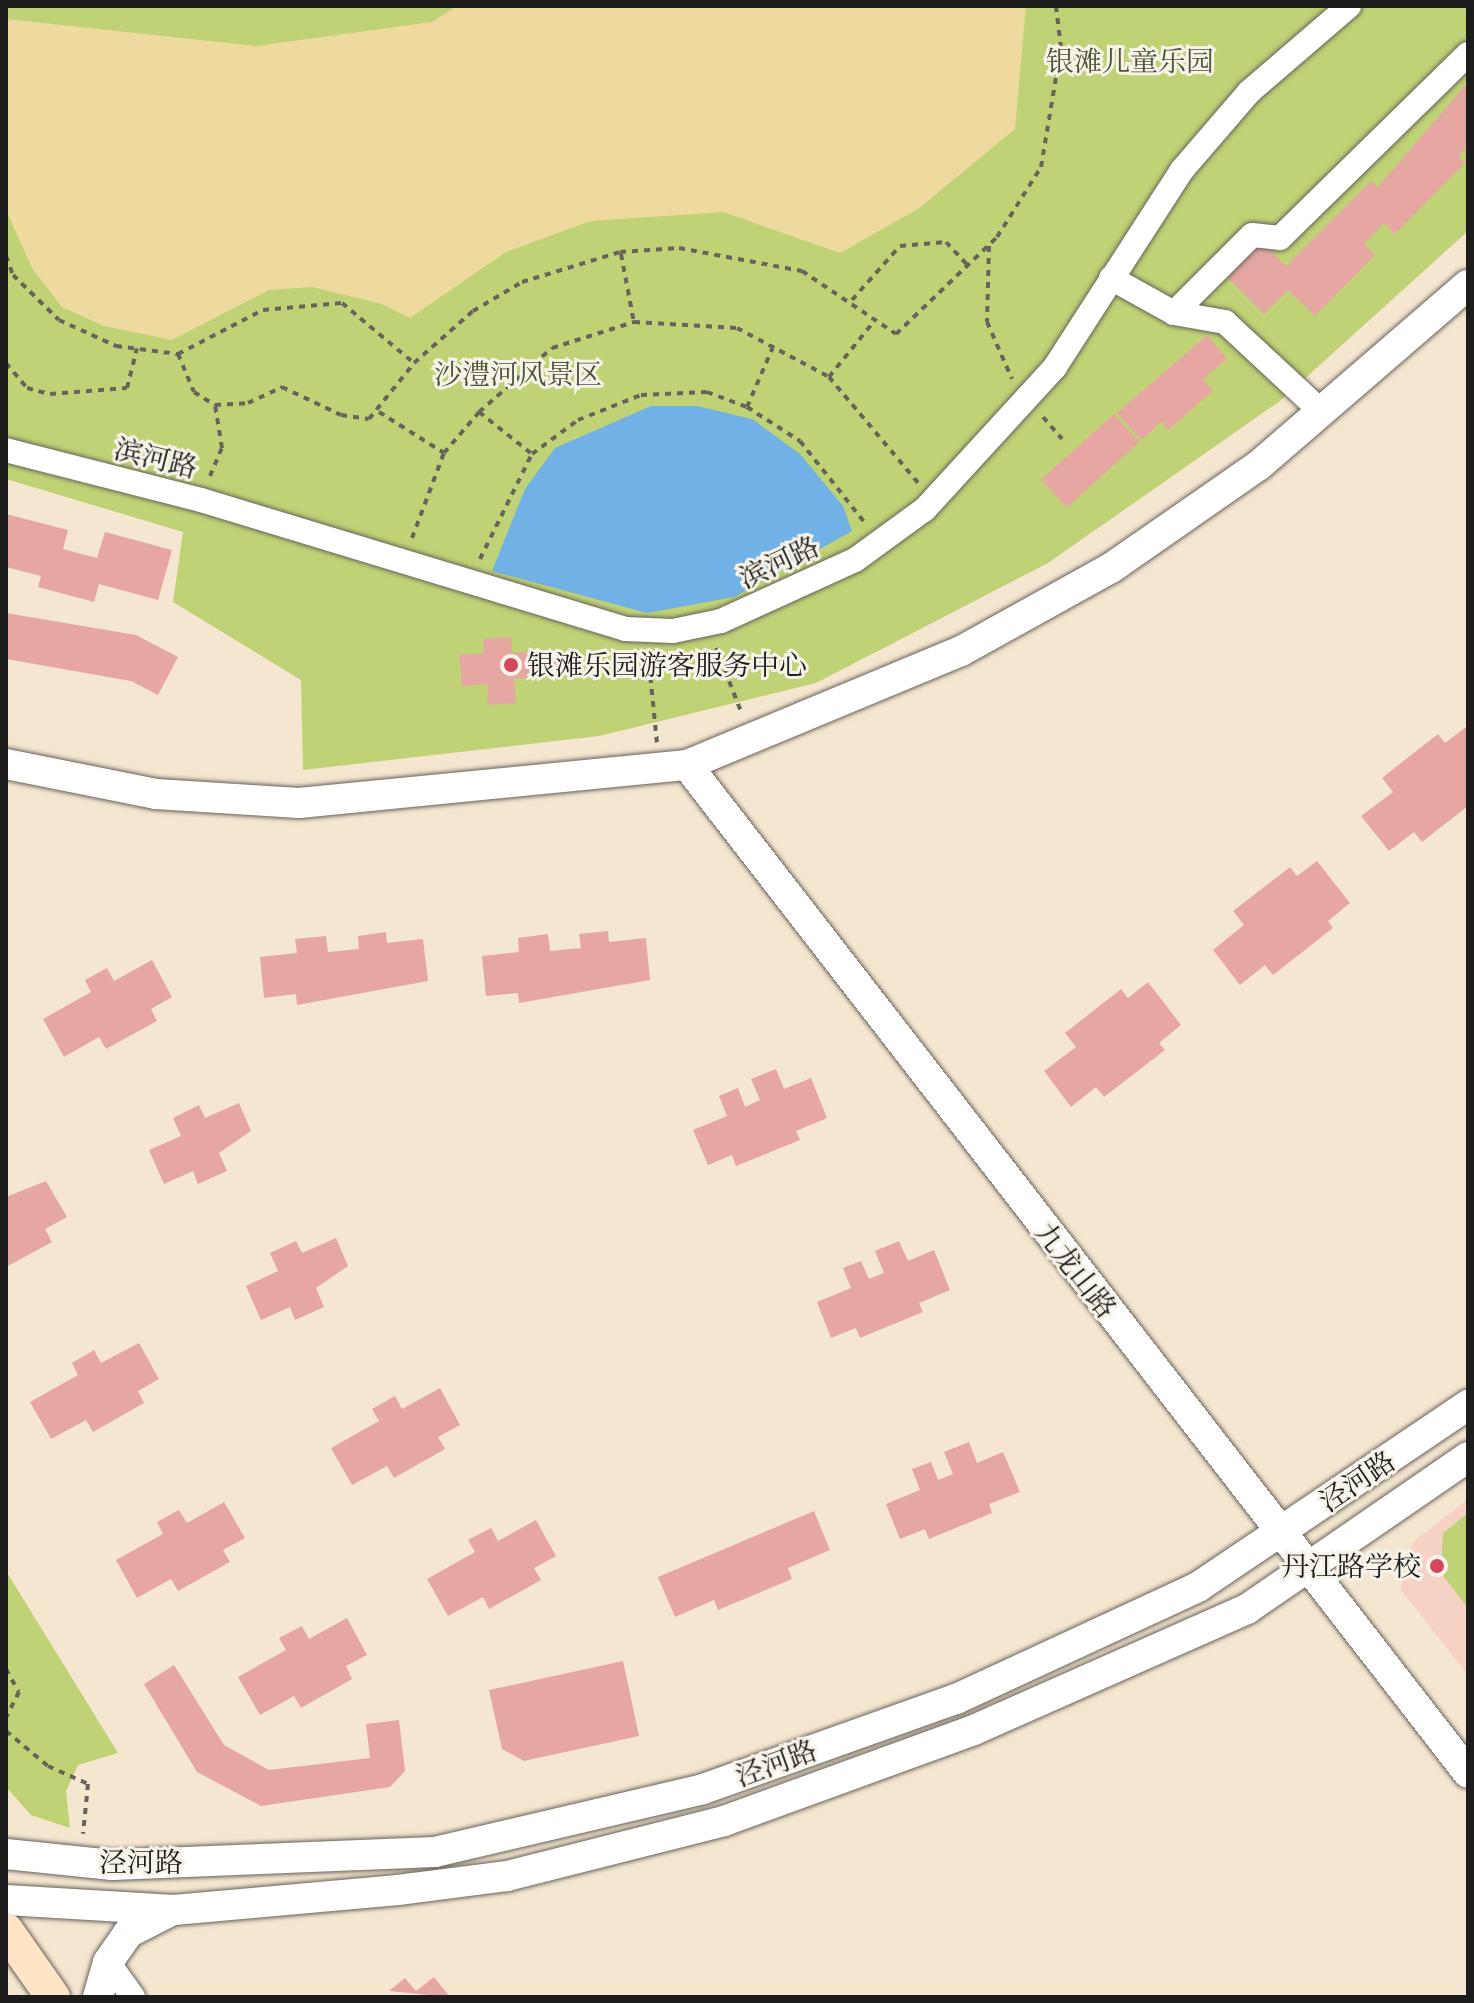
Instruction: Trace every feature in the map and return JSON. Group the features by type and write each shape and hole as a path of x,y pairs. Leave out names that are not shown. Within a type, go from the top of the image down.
{"main road":[{"path":"6,1930 53,1997"}],"street":[{"name":"滨河路","path":"6,450 201,500 646,630 707,623 791,593 878,543 932,502 1029,401 1182,170 1249,92 1349,6"},
{"path":"1174,313 1252,235 1280,238 1468,54"},
{"path":"1111,278 1174,313 1225,322 1322,412"},
{"path":"6,764 156,794 299,803 673,767 751,739 961,651 1111,568 1258,466 1468,285"},
{"name":"九龙山路","path":"673,767 1468,1773"},
{"name":"泾河路","path":"6,1854 112,1865 435,1852 703,1789 956,1699 1198,1587 1468,1405"},
{"name":"泾河路","path":"6,1900 174,1910 507,1876 724,1821 974,1730 1247,1609 1308,1571 1468,1457"},
{"path":"98,1997 108,1962 128,1933 174,1910"},
{"path":"108,1962 133,1997"}],"path":[{"path":"178,354 194,392 215,405 248,403 282,387 341,415 369,419 379,412 414,363 473,311 522,282 620,252 679,248 743,255 802,271 852,300 896,334 989,245 1041,167 1061,48 1056,6"},
{"path":"852,300 900,246 946,242 968,266"},
{"path":"989,245 987,322 1009,376 1062,439"},
{"path":"620,252 634,322"},
{"path":"6,256 13,275 59,320 137,348 178,354 263,310 342,303 414,363"},
{"path":"829,377 876,319"},
{"path":"405,560 444,453 479,412 552,348 634,322 737,328 829,377 932,502"},
{"path":"747,407 773,347"},
{"path":"6,363 27,388 50,394 127,388 137,348"},
{"path":"472,580 496,516 532,454 578,420 641,395 707,392 747,407 800,441 878,543"},
{"path":"201,500 222,448 215,405"},
{"path":"379,412 444,453"},
{"path":"479,412 532,454"},
{"path":"707,623 751,739"},
{"path":"646,630 673,767"},
{"path":"6,1669 19,1692 6,1718"},
{"path":"6,1731 48,1766 88,1784 83,1837 68,1835"}],"shaded area":[{"name":"丹江路学校","path":"1468,1499 1468,1675 1400,1589 1413,1542"}],"green space":[{"name":"沙澧河风景区","path":"6,6 1468,6 1468,231 1280,401 1048,563 816,683 599,736 303,770 301,680 173,602 183,532 6,479"},
{"path":"1468,1513 1468,1608 1441,1573 1443,1533"},
{"path":"6,1571 118,1753 78,1765 66,1791 70,1828 31,1815 6,1787"}],"sand":[{"path":"457,6 1026,6 1015,129 918,209 840,253 723,212 591,221 506,252 410,318 382,304 312,287 269,290 172,340 104,326 62,307 32,268 6,210 6,19 256,46 432,22"}],"water":[{"path":"651,406 697,406 752,419 800,454 843,506 852,531 734,597 647,613 492,571 525,489 555,448"}],"building":[{"path":"1468,82 1468,146 1458,157 1465,163 1395,234 1384,223 1364,244 1375,255 1315,316 1288,290 1264,314 1224,274 1259,239 1286,266 1371,181 1378,187"},
{"path":"1207,335 1227,359 1203,379 1213,391 1168,430 1161,422 1141,440 1117,413"},
{"path":"1114,414 1139,442 1067,508 1041,480"},
{"path":"6,514 68,530 63,549 97,558 105,532 172,550 158,600 99,584 94,602 38,587 41,576 6,567"},
{"path":"6,613 136,635 178,657 158,695 131,681 6,659"},
{"name":"银滩乐园游客服务中心","path":"511,637 512,653 561,649 563,675 514,679 516,703 488,705 487,684 462,686 459,655 484,653 483,639"},
{"path":"1466,727 1468,806 1422,842 1414,832 1389,851 1361,816 1393,792 1382,778 1438,734 1445,743"},
{"path":"1317,861 1350,903 1328,921 1333,928 1273,975 1265,965 1240,985 1213,950 1244,925 1233,911 1290,867 1297,876"},
{"path":"608,931 609,942 646,938 650,980 519,1003 518,993 486,996 482,956 519,952 518,938 548,934 550,951 581,948 579,934"},
{"path":"386,932 387,943 423,939 428,981 297,1005 296,994 264,998 260,957 297,953 295,939 326,936 328,952 359,949 358,936"},
{"path":"152,960 172,997 151,1009 157,1021 106,1049 99,1037 64,1057 43,1019 91,992 85,980 107,968 114,981"},
{"path":"1148,982 1181,1025 1159,1043 1165,1050 1104,1097 1096,1087 1071,1107 1044,1071 1076,1047 1065,1033 1121,989 1128,998"},
{"path":"776,1069 784,1089 811,1078 827,1118 796,1131 800,1140 736,1166 732,1155 708,1165 693,1130 727,1116 719,1096 738,1088 745,1107 760,1100 751,1079"},
{"path":"239,1103 251,1131 219,1153 227,1171 198,1184 193,1171 164,1184 149,1150 181,1136 173,1118 199,1105 205,1118"},
{"path":"46,1181 67,1217 45,1229 52,1242 6,1267 6,1197"},
{"path":"336,1238 348,1266 316,1288 324,1307 295,1320 290,1307 261,1320 246,1286 278,1271 270,1253 296,1241 302,1253"},
{"path":"899,1241 908,1261 934,1250 950,1290 919,1303 923,1312 860,1338 856,1328 831,1338 817,1302 851,1288 843,1268 861,1261 869,1279 884,1273 875,1251"},
{"path":"139,1343 159,1379 138,1391 144,1403 93,1432 86,1420 51,1439 30,1402 78,1375 72,1363 94,1350 101,1363"},
{"path":"440,1388 460,1425 438,1437 445,1449 394,1478 387,1466 352,1485 331,1448 379,1421 372,1409 395,1396 402,1409"},
{"path":"969,1442 977,1463 1003,1452 1020,1492 989,1504 992,1513 929,1539 925,1529 900,1539 886,1504 920,1490 912,1469 931,1462 938,1480 953,1474 944,1452"},
{"path":"224,1502 245,1538 223,1550 230,1562 178,1591 171,1579 137,1598 116,1560 163,1534 157,1522 179,1510 187,1523"},
{"path":"814,1511 830,1550 788,1568 792,1579 718,1610 714,1600 675,1617 658,1577"},
{"path":"536,1520 556,1556 534,1568 541,1580 489,1609 483,1597 448,1616 427,1579 475,1552 468,1540 491,1528 498,1541"},
{"path":"347,1618 367,1655 346,1666 352,1679 301,1708 294,1696 260,1715 238,1677 286,1650 279,1638 302,1626 309,1639"},
{"path":"623,1661 639,1736 524,1761 502,1749 489,1690"},
{"path":"174,1665 224,1745 269,1770 370,1758 366,1724 399,1720 405,1771 390,1787 261,1806 197,1772 144,1684"},
{"path":"434,1977 450,1997 389,1991 405,1978 416,1991"}],"place":[{"name":"银滩乐园游客服务中心","path":"511,665"},
{"name":"丹江路学校","path":"1437,1566"}],"park label":[{"name":"银滩儿童乐园","path":"1130,61"}]}
